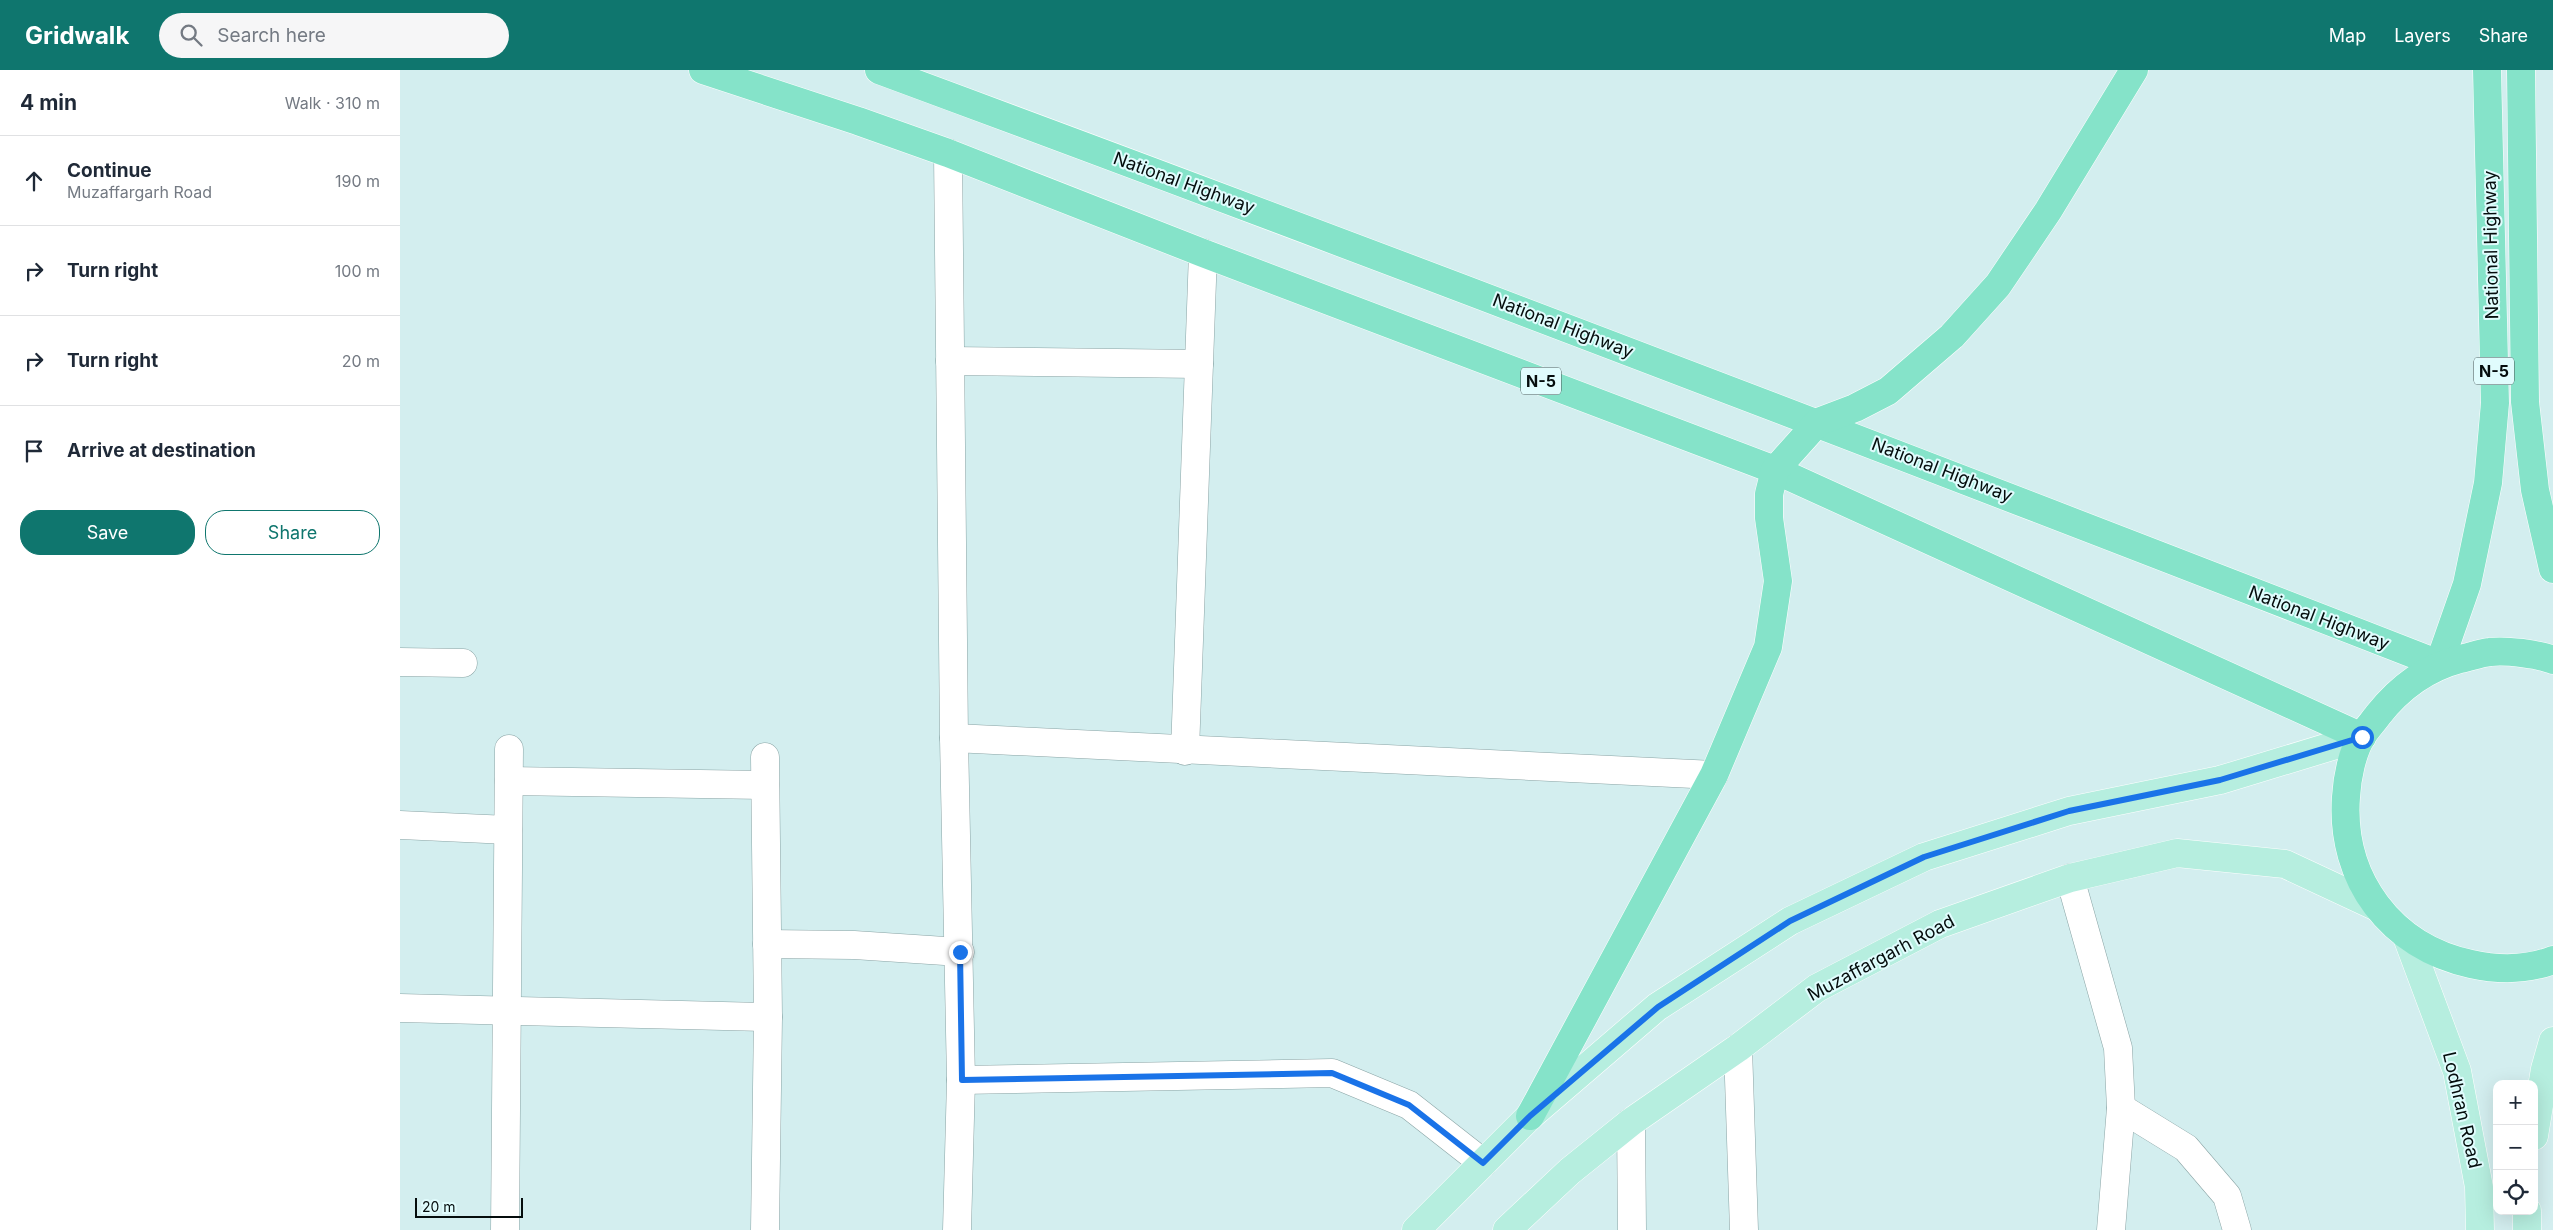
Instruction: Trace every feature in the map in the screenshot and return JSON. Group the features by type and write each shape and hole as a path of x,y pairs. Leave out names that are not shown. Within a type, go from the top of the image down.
{"highway":[{"name":"N-5","path":"703,70 948,153 1203,253 1776,470 2362,737"},
{"name":"National Highway","path":"879,70 1248,206 1818,422 2439,664 2469,575 2488,483 2495,403 2487,70"},
{"path":"1530,1116 1714,775 1768,647 1778,581 1769,518 1769,494 1776,470 1818,422 1855,408 1888,391 1952,336 1992,292 2048,211 2134,70"},
{"name":"National Highway","path":"2521,70 2525,402 2534,490 2553,569"},
{"path":"2553,660 2544,656 2491,652 2439,664 2394,694 2362,737 2347,779 2344,823 2354,866 2375,906 2407,937 2447,959 2492,969 2538,966 2553,960"}],"main road":[{"path":"1416,1230 1530,1116 1658,1007 1790,921 1924,857 2069,811 2220,780 2362,737"},
{"name":"Muzaffargarh Road","path":"1507,1230 1570,1171 1631,1122 1738,1048 1817,988 1940,924 2070,878 2177,853 2285,864 2375,906"},
{"name":"Lodhran Road","path":"2407,937 2457,1071 2479,1187 2480,1230"},
{"path":"2536,1125 2545,1069 2553,1042"},
{"path":"2527,1215 2527,1230"}],"street":[{"path":"948,153 954,738 962,1080 957,1230"},
{"path":"1185,751 1203,253"},
{"path":"950,360 1199,364"},
{"path":"400,662 463,663"},
{"path":"954,738 1185,751 1714,775"},
{"path":"505,1230 505,1010 509,749"},
{"path":"765,757 768,1017 765,1230"},
{"path":"509,781 765,785"},
{"path":"400,825 508,830"},
{"path":"2070,878 2118,1048 2121,1108 2111,1230"},
{"path":"767,944 854,944 960,952"},
{"path":"400,1008 768,1017"},
{"path":"1738,1048 1744,1230"},
{"path":"962,1080 1332,1073 1409,1105 1483,1163"},
{"path":"2121,1108 2186,1148 2227,1196 2238,1230"},
{"path":"1631,1122 1632,1230"}],"route":[{"path":"960,952 962,1080 1332,1073 1409,1105 1483,1163 1530,1116 1658,1007 1790,921 1924,857 2069,811 2220,780 2362,737"}]}
